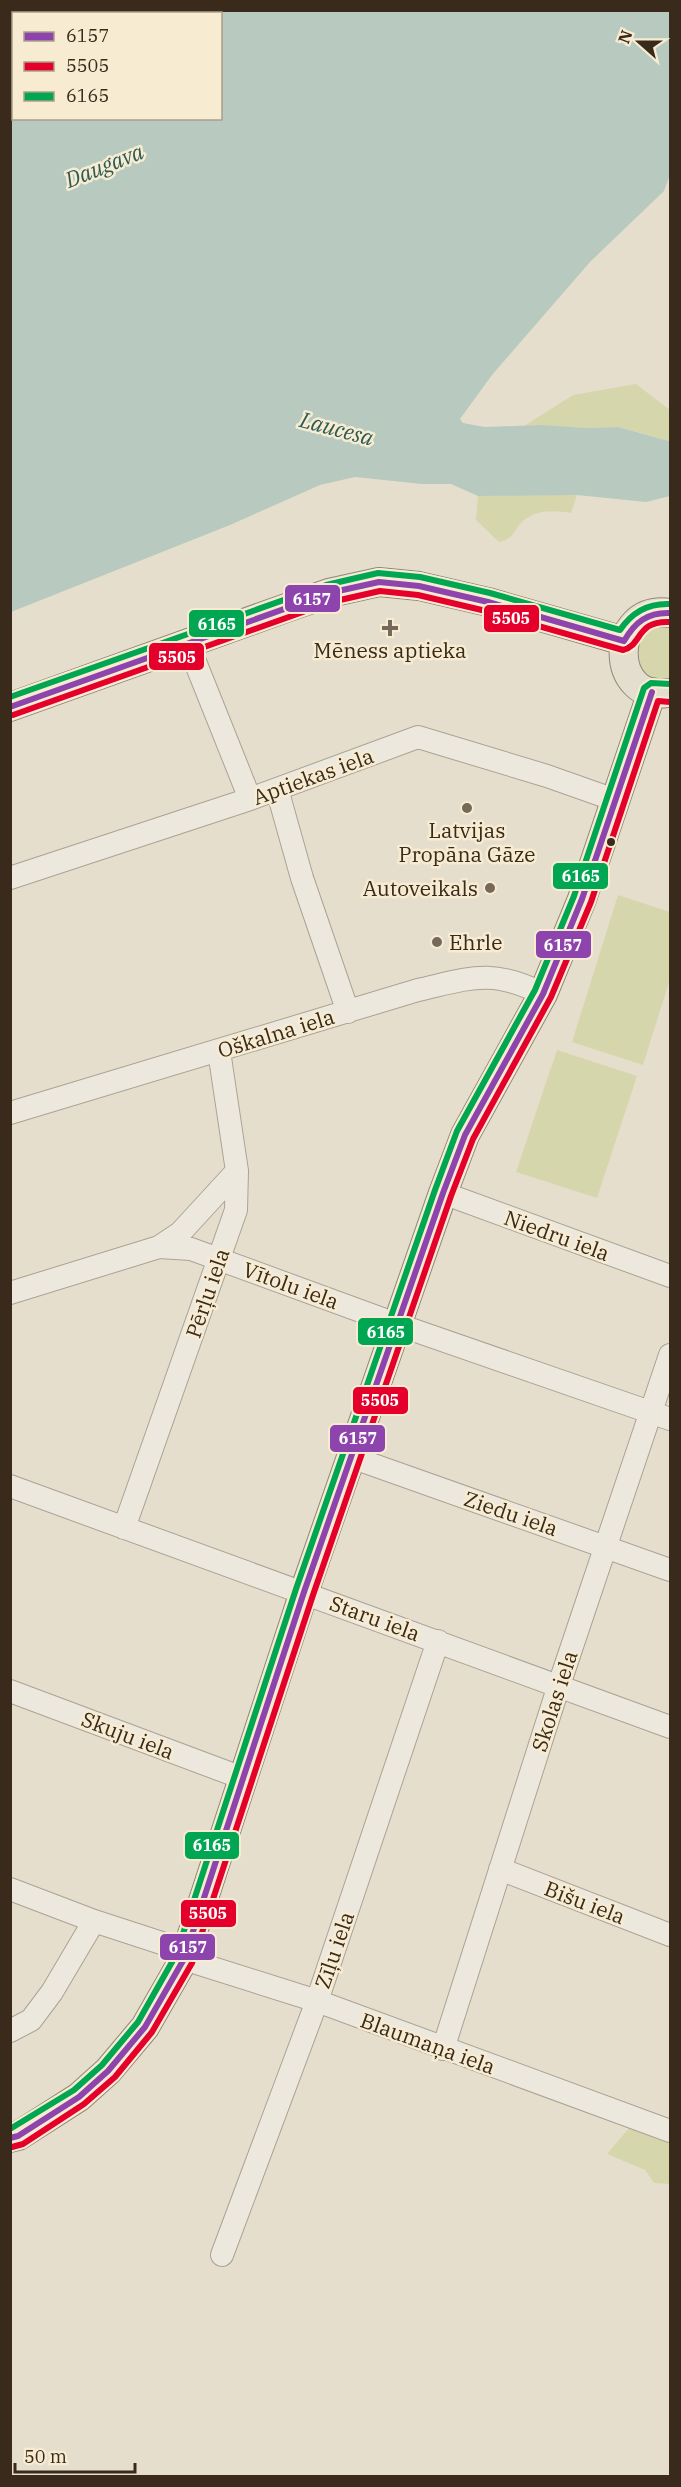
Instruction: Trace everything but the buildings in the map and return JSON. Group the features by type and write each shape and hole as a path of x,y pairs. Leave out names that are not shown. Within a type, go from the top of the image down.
{"main road":[{"path":"10,707 328,593 379,582 419,586 488,602 624,641"},
{"path":"10,2138 18,2136 79,2097 108,2071 145,2027 185,1955 304,1592 443,1193 465,1136 543,994 582,899 615,800 661,692 640,687 631,678 622,654 624,641 631,628 641,619 654,613 670,613"}],"street":[{"path":"188,644 250,799"},
{"name":"Aptiekas iela","path":"10,878 250,799 418,737 547,776 615,800"},
{"path":"277,789 302,878 348,1012"},
{"name":"Oškalna iela","path":"10,1113 418,990 466,979 492,976 520,982 543,994"},
{"name":"Pērļu iela","path":"124,1528 236,1210 237,1171 219,1051"},
{"path":"159,1247 180,1233 237,1171"},
{"name":"Niedru iela","path":"443,1193 670,1276"},
{"name":"Vītolu iela","path":"10,1293 159,1247 191,1249 396,1324 661,1416"},
{"name":"Skolas iela","path":"442,2049 605,1546 661,1416 670,1355"},
{"name":"Ziedu iela","path":"351,1457 670,1570"},
{"name":"Staru iela","path":"10,1486 670,1726"},
{"name":"Zīļu iela","path":"222,2255 317,2001 438,1641"},
{"name":"Skuju iela","path":"10,1691 244,1779"},
{"name":"Bišu iela","path":"500,1869 670,1935"},
{"name":"Blaumaņa iela","path":"10,1889 670,2131"},
{"path":"10,2031 31,2020 52,1992 94,1921"}],"green space":[{"path":"636,384 670,410 670,441 618,427 524,426 573,395"},
{"path":"577,495 571,513 550,511 537,513 525,519 510,537 503,541 499,542 476,520 478,496"},
{"path":"670,625 670,681 653,679 639,665 638,644 641,637 652,628"},
{"path":"618,895 670,912 670,979 643,1065 572,1042"},
{"path":"557,1050 637,1076 597,1198 516,1172"},
{"path":"630,2127 670,2141 670,2184 654,2183 645,2170 607,2154"}],"water":[{"path":"11,10 670,11 670,175 664,191 590,262 492,375 460,419 463,423 485,427 541,425 585,428 618,427 669,441 670,496 646,502 577,495 478,496 451,484 422,484 355,477 320,485 230,525 11,612"}],"transit line":[{"name":"6165","path":"10,697 326,585 378,573 420,577 490,593 620,630 641,610 655,605 670,604"},
{"name":"6157","path":"10,707 329,593 379,582 419,586 488,602 624,641"},
{"name":"5505","path":"13,715 331,602 380,591 418,595 486,611 623,650 634,644 645,629 651,625 670,622"},
{"name":"6157","path":"624,641 643,619 655,614 670,613"},
{"name":"6165","path":"10,2129 74,2090 102,2065 138,2022 176,1955 296,1589 457,1131 535,990 574,896 644,688 651,683 670,684"},
{"name":"6157","path":"10,2138 18,2136 79,2097 108,2071 145,2027 184,1959 304,1592 443,1193 465,1135 543,994 582,899 652,692"},
{"name":"5505","path":"12,2147 23,2144 84,2104 115,2077 152,2032 192,1963 313,1595 451,1196 473,1139 551,997 591,902 658,701 670,702"}],"place":[{"name":"Mēness aptieka","path":"390,628"},
{"name":"Latvijas Propāna Gāze","path":"467,808"},
{"name":"Autoveikals","path":"490,888"},
{"name":"Ehrle","path":"437,942"}],"water label":[{"name":"Daugava","path":"104,165"},
{"name":"Laucesa","path":"337,428"}]}
